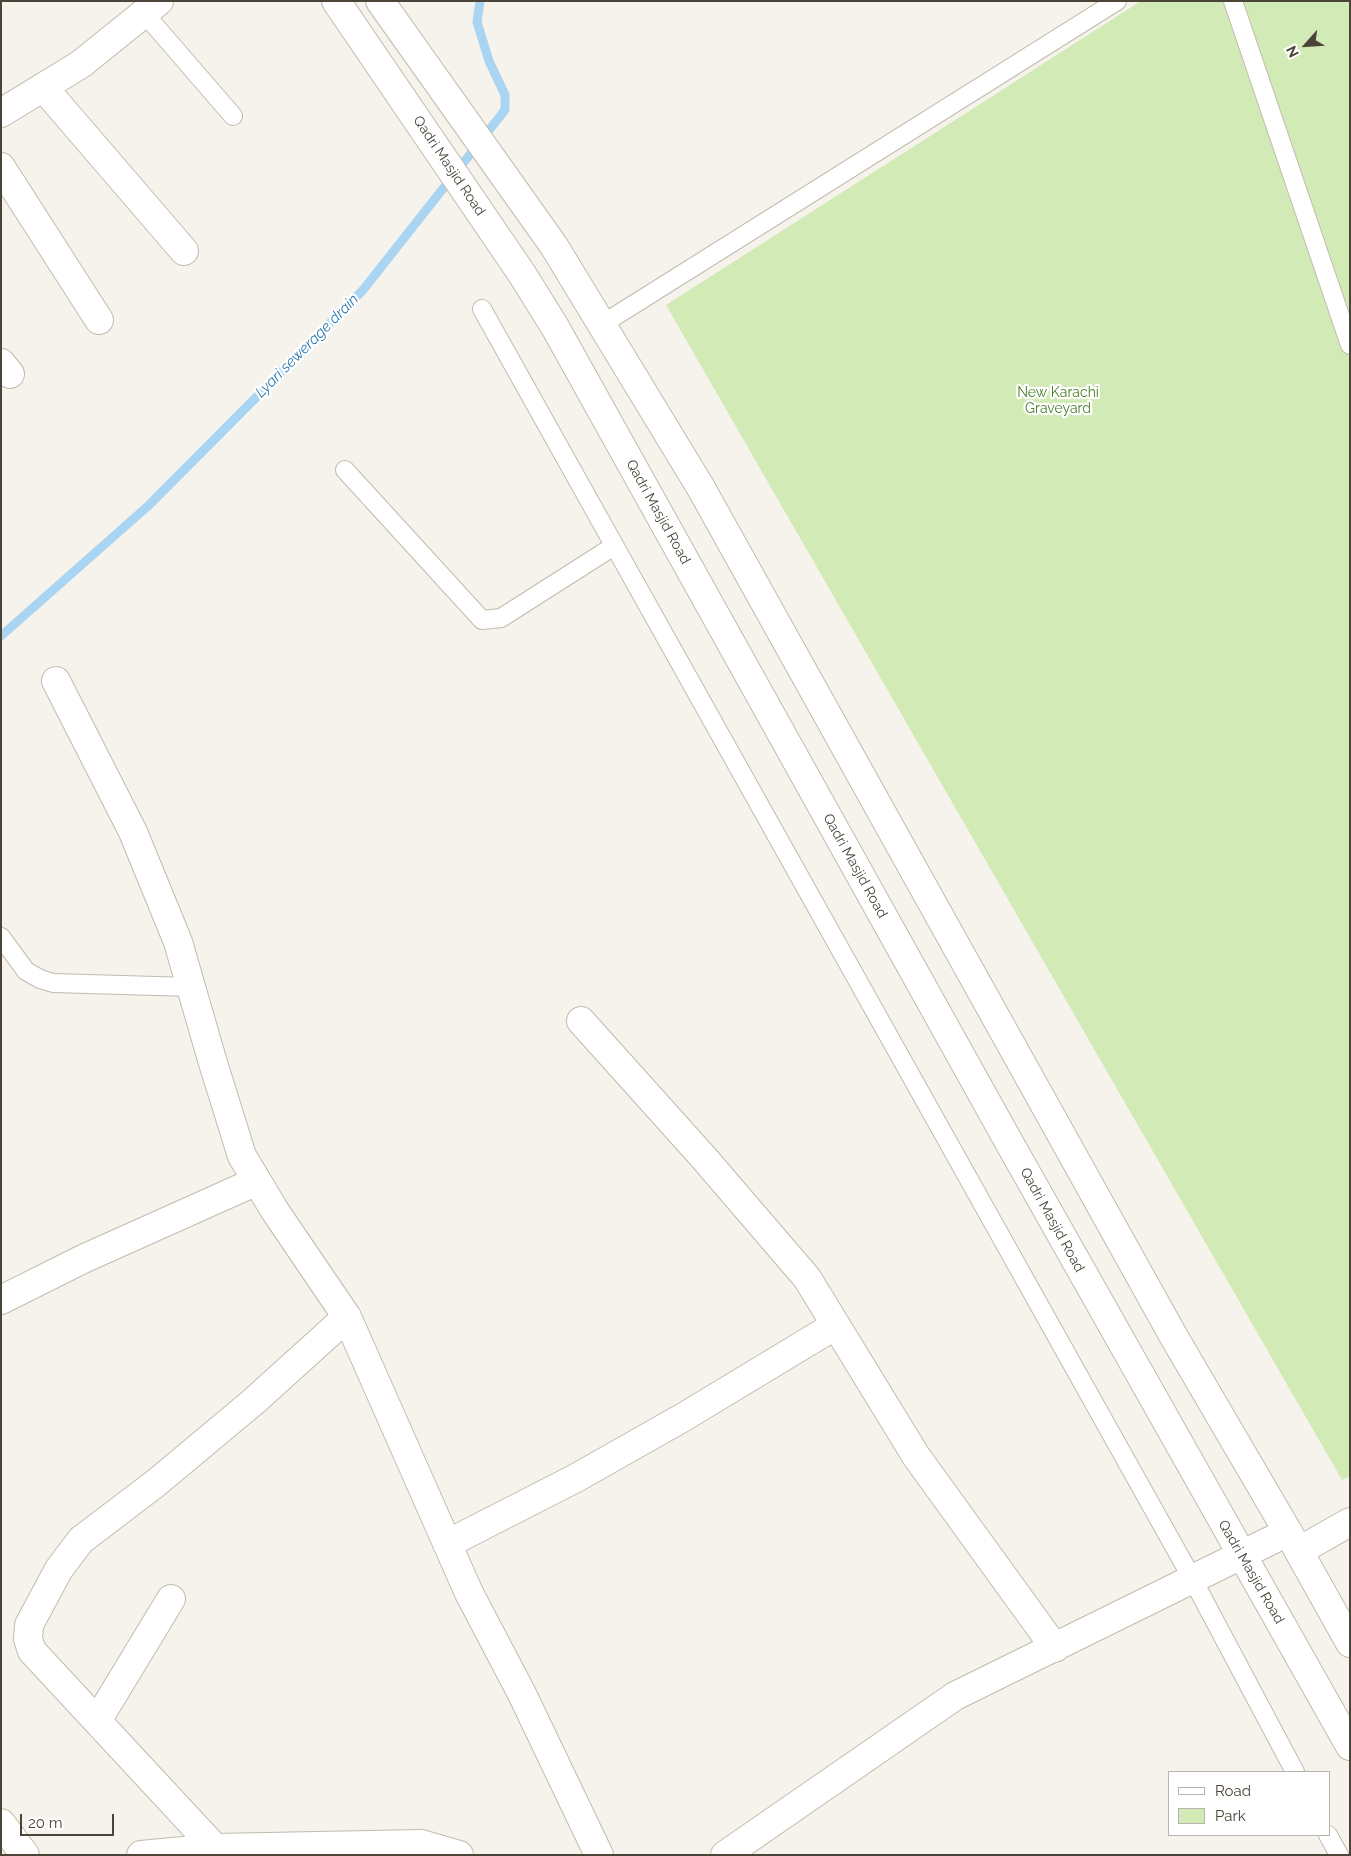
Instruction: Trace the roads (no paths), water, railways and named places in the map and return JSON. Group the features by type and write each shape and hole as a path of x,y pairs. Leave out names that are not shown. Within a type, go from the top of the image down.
{"street":[{"name":"Qadri Masjid Road","path":"336,1 522,274 560,336 1010,1144 1350,1746"},
{"path":"380,1 554,246 701,488 1174,1337 1294,1541 1350,1643"},
{"path":"1,113 80,64 152,7"},
{"path":"43,87 184,251"},
{"path":"1,167 100,320"},
{"path":"56,681 133,832 178,942 242,1156 275,1211 347,1316 469,1593 522,1694 598,1855"},
{"path":"580,1021 704,1158 807,1278 916,1456 1055,1648"},
{"path":"1,1300 84,1259 257,1181"},
{"path":"215,1848 32,1651 28,1638 29,1625 60,1570 81,1540 156,1483 253,1402 347,1316"},
{"path":"447,1544 617,1455 836,1325"},
{"path":"725,1855 955,1696 1241,1555 1347,1530"},
{"path":"98,1721 171,1599"},
{"path":"1,1823 25,1855"},
{"path":"142,1855 215,1848 421,1844 459,1855"}],"lane":[{"path":"601,325 1117,1"},
{"path":"1233,1 1350,345"},
{"path":"152,7 233,116"},
{"path":"482,309 1193,1580 1294,1771"},
{"path":"345,470 482,620 501,618 614,546"},
{"path":"1,937 26,971 40,979 53,983 191,987"},
{"path":"1329,1836 1339,1855"}],"waterway":[{"name":"Lyari sewerage drain","path":"1,636 148,506 363,290 505,110 505,95 489,61 477,22 480,1"}],"park label":[{"name":"New Karachi Graveyard","path":"1058,402"}]}
